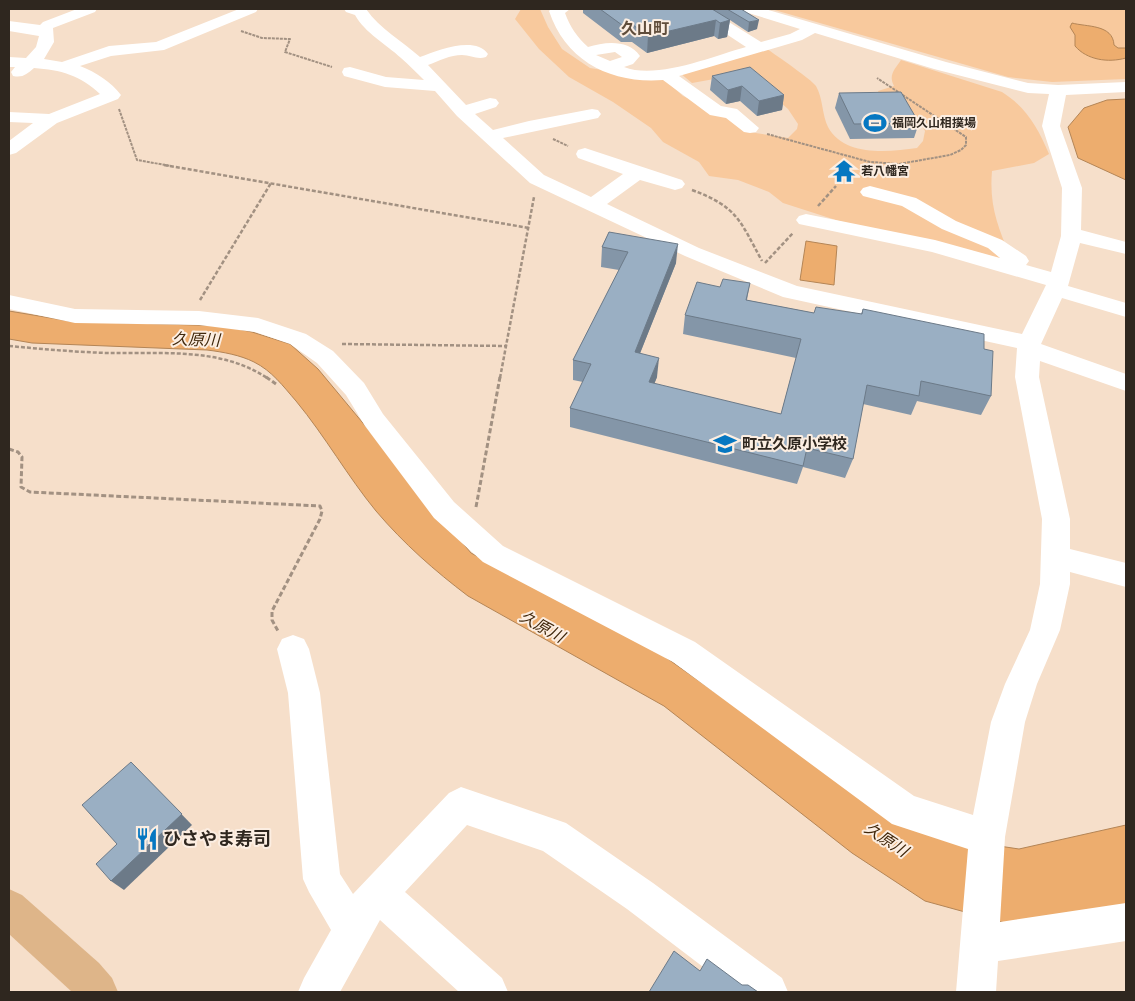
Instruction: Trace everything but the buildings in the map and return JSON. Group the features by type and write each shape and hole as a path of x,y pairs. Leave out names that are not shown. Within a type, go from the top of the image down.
{"main road":[{"path":"9,908 85,977 98,992"}],"street":[{"path":"9,26 34,30 45,29 48,25 90,9"},
{"path":"63,67 108,51 158,47 251,9"},
{"path":"350,9 361,12 364,18 440,86 463,112 537,179 692,252 791,292 1029,345 1126,382"},
{"path":"563,9 557,11 561,23 572,41 592,60 641,77 666,75 796,37 813,28"},
{"path":"698,9 759,48"},
{"path":"750,9 998,82 1028,88 1058,90 1126,87"},
{"path":"9,81 43,50 47,37 45,29"},
{"path":"585,53 610,46 623,48 632,56 627,61 609,67"},
{"path":"417,64 458,50 472,50 480,54"},
{"path":"9,62 63,67 80,72 92,78 112,95 51,120 9,148"},
{"path":"350,72 385,82 440,86"},
{"path":"666,75 716,111 731,113 750,128"},
{"path":"976,992 987,839 1008,722 1021,684 1045,630 1056,584 1056,519 1027,377 1029,345 1051,282 1071,234 1072,188 1059,154 1038,112 1018,93 998,82"},
{"path":"1038,112 1058,90"},
{"path":"463,112 490,103"},
{"path":"491,136 529,126 592,114"},
{"path":"9,117 51,120"},
{"path":"585,154 637,173 675,184"},
{"path":"593,205 637,173"},
{"path":"870,192 909,202 949,225 995,244 1051,282"},
{"path":"806,220 934,246 1051,282 1094,301 1126,310"},
{"path":"1071,234 1126,248"},
{"path":"1094,301 1126,298"},
{"path":"9,302 75,316 189,318 258,325 298,339 325,357 355,388 374,420 444,510 493,554 684,652 905,812 987,839"},
{"path":"1056,557 1126,575"},
{"path":"292,649 304,693 322,879 353,930"},
{"path":"318,992 364,910 461,805 553,836 640,896 768,992"},
{"path":"379,894 488,992"},
{"path":"980,934 1126,922"}],"path":[{"path":"216,24 262,38 290,39 285,52 350,72"},
{"path":"750,128 870,162 899,164 928,159 950,155 962,150 966,145 966,137 877,78"},
{"path":"112,95 121,113 137,160 529,228"},
{"path":"471,534 537,179"},
{"path":"189,318 271,183"},
{"path":"675,184 703,194 736,215 743,223 764,264 836,186"},
{"path":"306,344 506,346"},
{"path":"9,346 107,353 197,355 245,366 266,376 276,384"},
{"path":"9,449 18,452 22,457 21,487 30,492 320,506 322,511 320,520 272,611 272,620 275,627 292,649"}],"shaded area":[{"path":"521,9 540,9 548,27 562,49 590,68 665,80 683,96 732,119 749,132 788,138 797,129 798,124 788,109 747,73 692,83 680,73 767,49 816,86 826,122 835,137 856,148 881,151 917,148 923,141 925,131 912,113 902,106 881,99 878,91 894,86 892,75 901,60 1002,92 1025,111 1049,154 1034,163 992,171 993,205 1010,257 998,261 839,221 783,203 769,192 738,180 709,176 699,162 663,142 651,128 613,102 569,77 539,49 515,19"},
{"path":"771,9 1126,9 1126,79 1052,82 1008,77"}],"water":[{"path":"1072,23 1091,26 1109,33 1114,45 1118,48 1126,48 1126,58 1098,59 1080,51 1075,46 1075,35 1070,27"},
{"path":"1126,99 1126,180 1078,158 1068,127 1084,108 1107,100"},
{"path":"806,241 837,246 834,285 800,280"},
{"name":"久原川","path":"9,311 69,321 225,326 290,344 318,369 471,553 661,654 750,717 939,837 1019,849 1126,825 1126,905 1016,926 925,901 852,853 664,706 468,596 444,577 409,546 376,511 296,401 277,379 260,366 237,356 207,350 32,343 9,339"}],"place":[{"name":"福岡久山相撲場","path":"875,123"},
{"name":"若八幡宮","path":"844,171"},
{"name":"町立久原小学校","path":"725,444"},
{"name":"ひさやま寿司","path":"147,839"}],"district":[{"name":"久山町","path":"645,29"}]}
